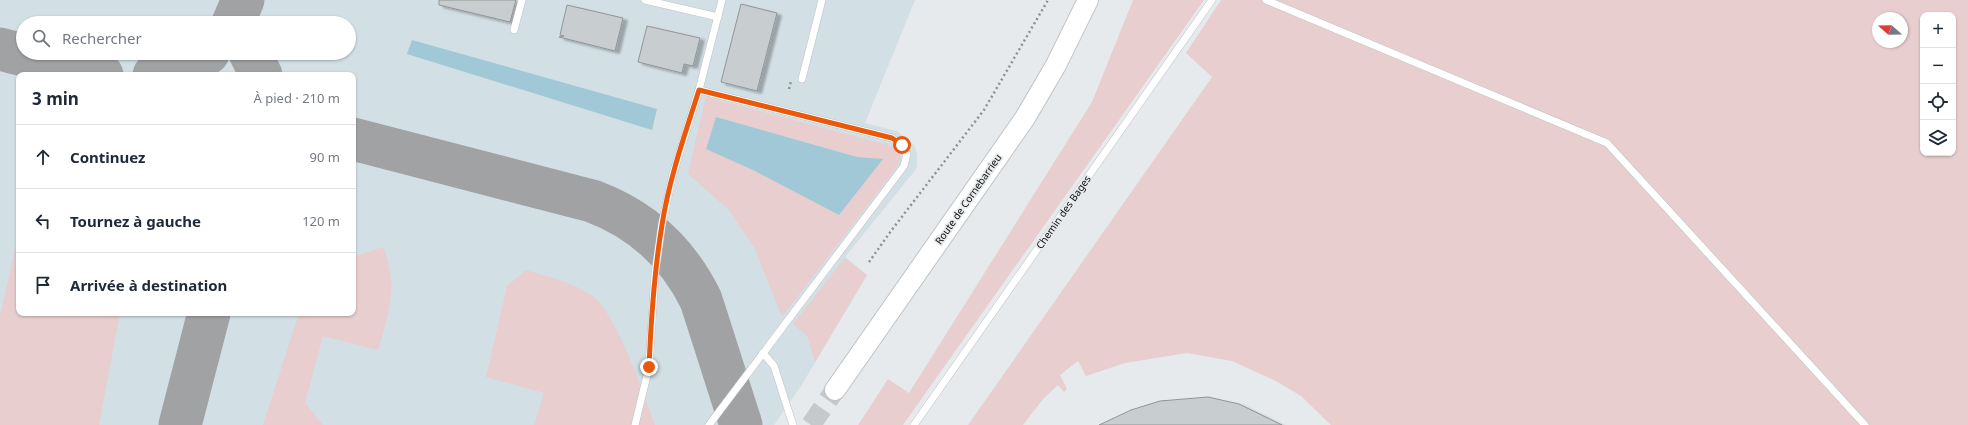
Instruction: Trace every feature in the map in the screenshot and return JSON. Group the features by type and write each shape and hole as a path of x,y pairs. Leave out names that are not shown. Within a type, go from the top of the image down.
{"main road":[{"name":"Route de Cornebarrieu","path":"835,390 1025,118 1056,65 1088,0"}],"lane":[{"path":"514,30 522,0"},
{"path":"645,0 718,17"},
{"path":"635,425 649,367 655,274 662,224 673,174 699,90 722,0"},
{"path":"802,80 822,0"},
{"name":"Chemin des Bages","path":"914,425 1212,0"},
{"path":"1266,0 1608,144 1865,425"},
{"path":"699,90 892,138 902,145 907,154 904,166 709,425"},
{"path":"763,353 774,366 793,425"}],"path":[{"path":"869,262 984,110 1048,0"}],"shaded area":[{"path":"0,0 915,0 865,123 897,131 914,145 917,154 917,168 845,257 867,275 801,386 774,425 0,425"},
{"path":"1133,0 1204,0 903,425 858,425 888,379 909,393 1092,102"},
{"path":"1221,0 1968,0 1968,425 1331,425 1301,396 1276,381 1232,361 1187,353 1125,363 1086,376 1078,361 1060,375 1067,389 1064,392 1058,385 1043,399 1023,425 968,425 1212,77 1186,53"},
{"path":"706,97 892,146 900,152 900,160 896,168 782,317 755,249 729,210 688,174","holes":["716,117 857,157 883,160 755,171 706,148"]},
{"path":"16,246 16,316 119,316 99,425 0,425 0,316"},
{"path":"383,247 388,261 391,274 391,299 378,350 323,336 305,403 323,425 263,425 298,316 356,316 356,256"},
{"path":"845,258 867,275 815,362 807,336 793,324"},
{"path":"526,270 560,280 584,290 600,304 610,318 619,335 637,375 655,425 534,425 544,393 486,377 507,286"}],"water":[{"path":"412,40 657,109 652,130 407,54"},
{"path":"716,117 857,157 883,159 839,215 755,171 706,149"}],"building":[{"path":"439,0 516,0 510,22 439,5"},
{"path":"741,4 777,13 757,91 721,82"},
{"path":"567,5 623,18 615,51 559,37 564,36 560,35"},
{"path":"647,26 700,38 693,66 684,64 682,73 638,62"},
{"path":"1208,397 1239,404 1282,425 1099,425 1131,410 1160,401"}],"taxiway":[{"path":"236,16 243,0"},
{"path":"0,49 16,53"},
{"path":"43,60 90,72"},
{"path":"167,72 180,69 196,60"},
{"path":"254,60 260,72"},
{"path":"356,140 592,201 610,208 642,228 656,240 681,267 701,300 741,425"},
{"path":"180,425 208,316"}],"tunnel":[{"path":"811,425 835,390"}],"route":[{"path":"649,367 655,274 662,224 673,174 699,90 892,138 902,145"}]}
